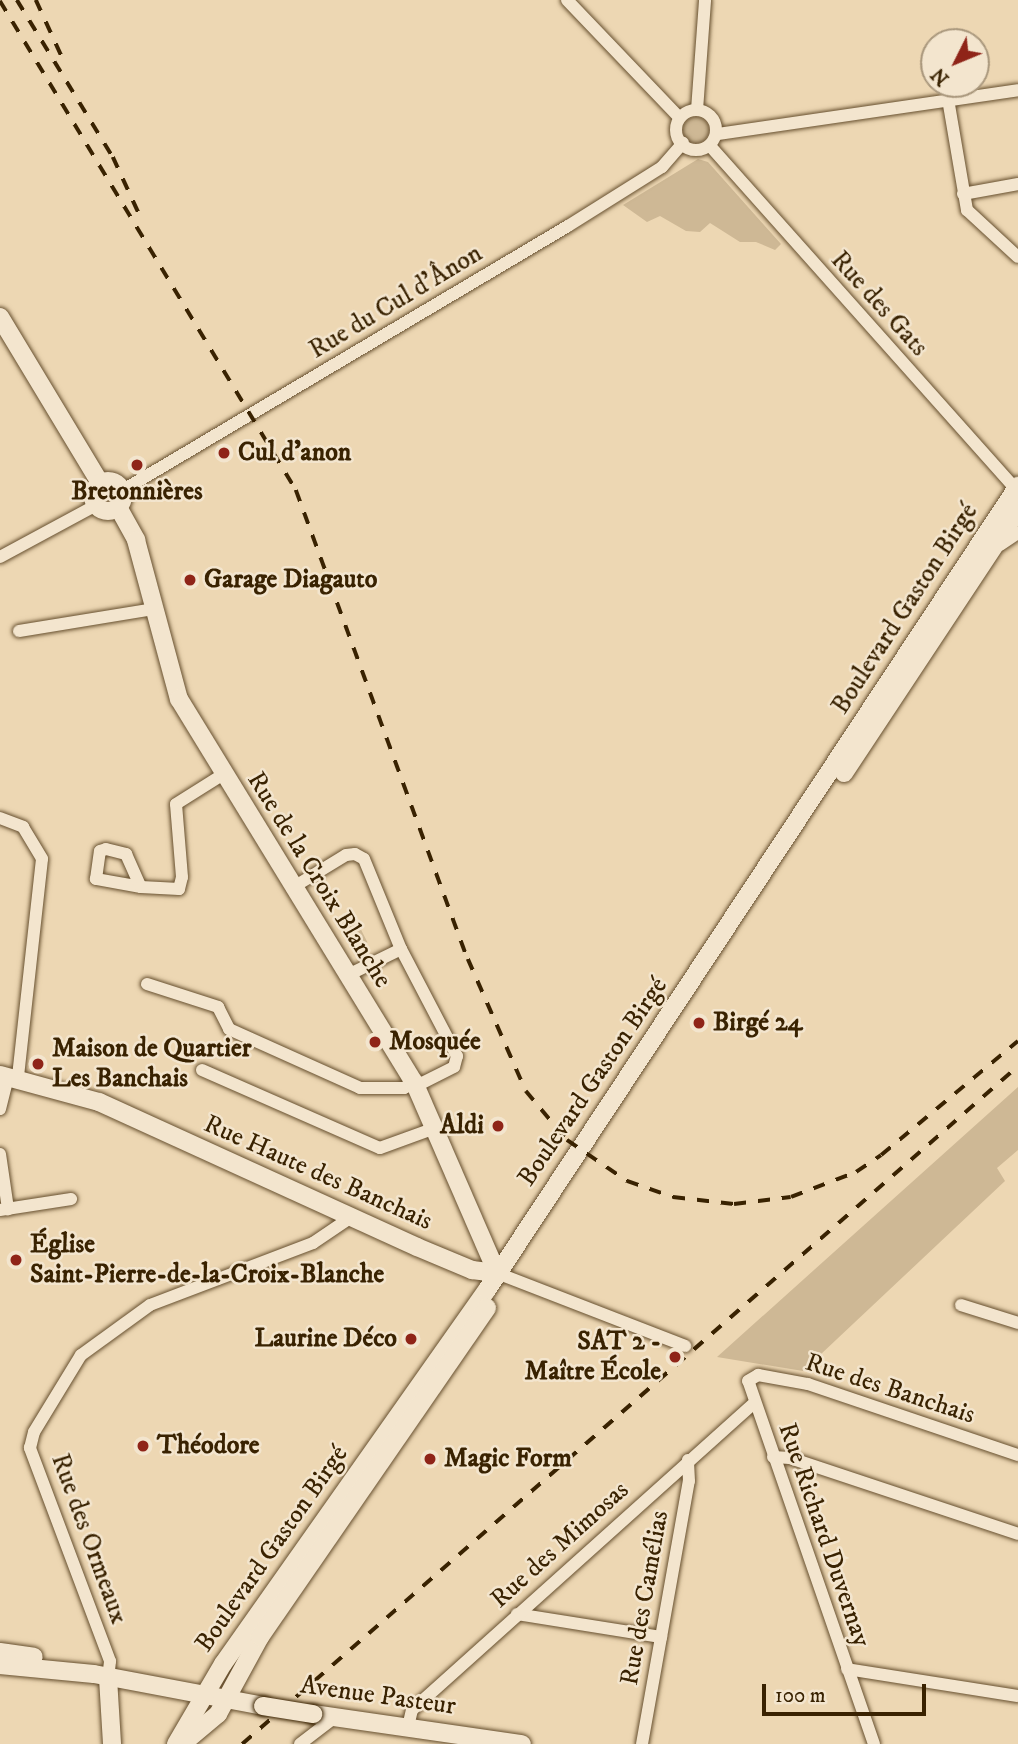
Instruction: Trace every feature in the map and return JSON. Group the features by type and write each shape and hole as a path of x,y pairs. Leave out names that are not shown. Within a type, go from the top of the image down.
{"main road":[{"path":"0,317 100,483"},
{"path":"111,481 120,498 104,510 96,505 93,494 100,483 111,481"},
{"name":"Boulevard Gaston Birgé","path":"176,1744 202,1696 502,1275 1017,489"},
{"name":"Rue de la Croix Blanche","path":"120,498 136,540 179,699 222,775 415,1084 502,1275"},
{"name":"Boulevard Gaston Birgé","path":"182,1744 212,1720 226,1700 260,1637 994,550 1018,510"},
{"name":"Rue Haute des Banchais","path":"9,1076 99,1102 350,1218 472,1270 502,1275"},
{"path":"0,1652 56,1661 108,1678"},
{"path":"0,1665 108,1678"},
{"path":"108,1678 112,1744"},
{"name":"Avenue Pasteur","path":"108,1678 313,1714 522,1744"}],"street":[{"path":"567,0 678,116"},
{"path":"697,110 705,0"},
{"path":"718,134 1018,90"},
{"path":"948,99 967,210 1018,257"},
{"path":"678,116 697,110"},
{"path":"678,116 675,131 683,143 702,150 711,147 718,134 715,124 697,110"},
{"name":"Rue du Cul d'Ânon","path":"120,498 662,167 683,143"},
{"name":"Rue des Gats","path":"711,147 1017,489"},
{"path":"963,194 1018,184"},
{"path":"0,557 96,505"},
{"path":"994,550 1018,533"},
{"path":"19,631 153,609"},
{"path":"141,887 178,889 182,877 176,804 222,775"},
{"path":"0,818 23,827 42,859 9,1076 0,1109"},
{"path":"147,984 218,1007 229,1029 360,1088 404,1088 451,1069 457,1060 401,949 359,855 346,855 292,888"},
{"path":"348,975 401,949"},
{"path":"202,1070 380,1148 435,1128"},
{"path":"0,1154 4,1209 71,1199"},
{"name":"Rue des Ormeaux","path":"108,1678 110,1661 30,1448 34,1432 81,1355 150,1305 313,1243 350,1218"},
{"path":"502,1275 685,1346"},
{"path":"961,1305 1018,1323"},
{"name":"Rue des Banchais","path":"748,1381 758,1375 807,1384 1018,1455"},
{"name":"Rue Richard Duvernay","path":"748,1381 753,1404 874,1744"},
{"name":"Rue des Mimosas","path":"408,1727 412,1710 753,1404"},
{"path":"773,1457 790,1458 1018,1534"},
{"name":"Rue des Camélias","path":"642,1744 688,1460"},
{"path":"517,1614 661,1637"},
{"path":"847,1669 1018,1696"},
{"path":"300,1744 335,1717"}],"shaded area":[{"path":"696,117 705,121 709,130 705,139 696,143 687,139 683,130 687,121"},
{"path":"698,159 708,162 781,244 775,250 756,242 740,242 710,223 700,232 686,231 660,216 647,222 623,205"},
{"path":"352,912 367,942 354,949 339,919"},
{"path":"1018,1087 1018,1150 997,1168 1005,1181 803,1371 717,1357"}],"railway":[{"path":"17,0 113,157 140,216"},
{"path":"36,0 62,57"},
{"path":"0,1 296,490 468,959 526,1091 567,1140 627,1181 673,1197 734,1204 791,1197 856,1172 881,1155 1018,1041"},
{"path":"242,1744 1018,1066"}],"place":[{"name":"Cul d’anon","path":"224,453"},
{"name":"Bretonnières","path":"137,465"},
{"name":"Garage Diagauto","path":"190,580"},
{"name":"Birgé 24","path":"699,1023"},
{"name":"Mosquée","path":"375,1042"},
{"name":"Maison de Quartier Les Banchais","path":"38,1064"},
{"name":"Aldi","path":"498,1126"},
{"name":"Église Saint-Pierre-de-la-Croix-Blanche","path":"16,1260"},
{"name":"Laurine Déco","path":"411,1339"},
{"name":"SAT 2 - Maître École","path":"675,1357"},
{"name":"Théodore","path":"143,1446"},
{"name":"Magic Form","path":"430,1459"}]}
